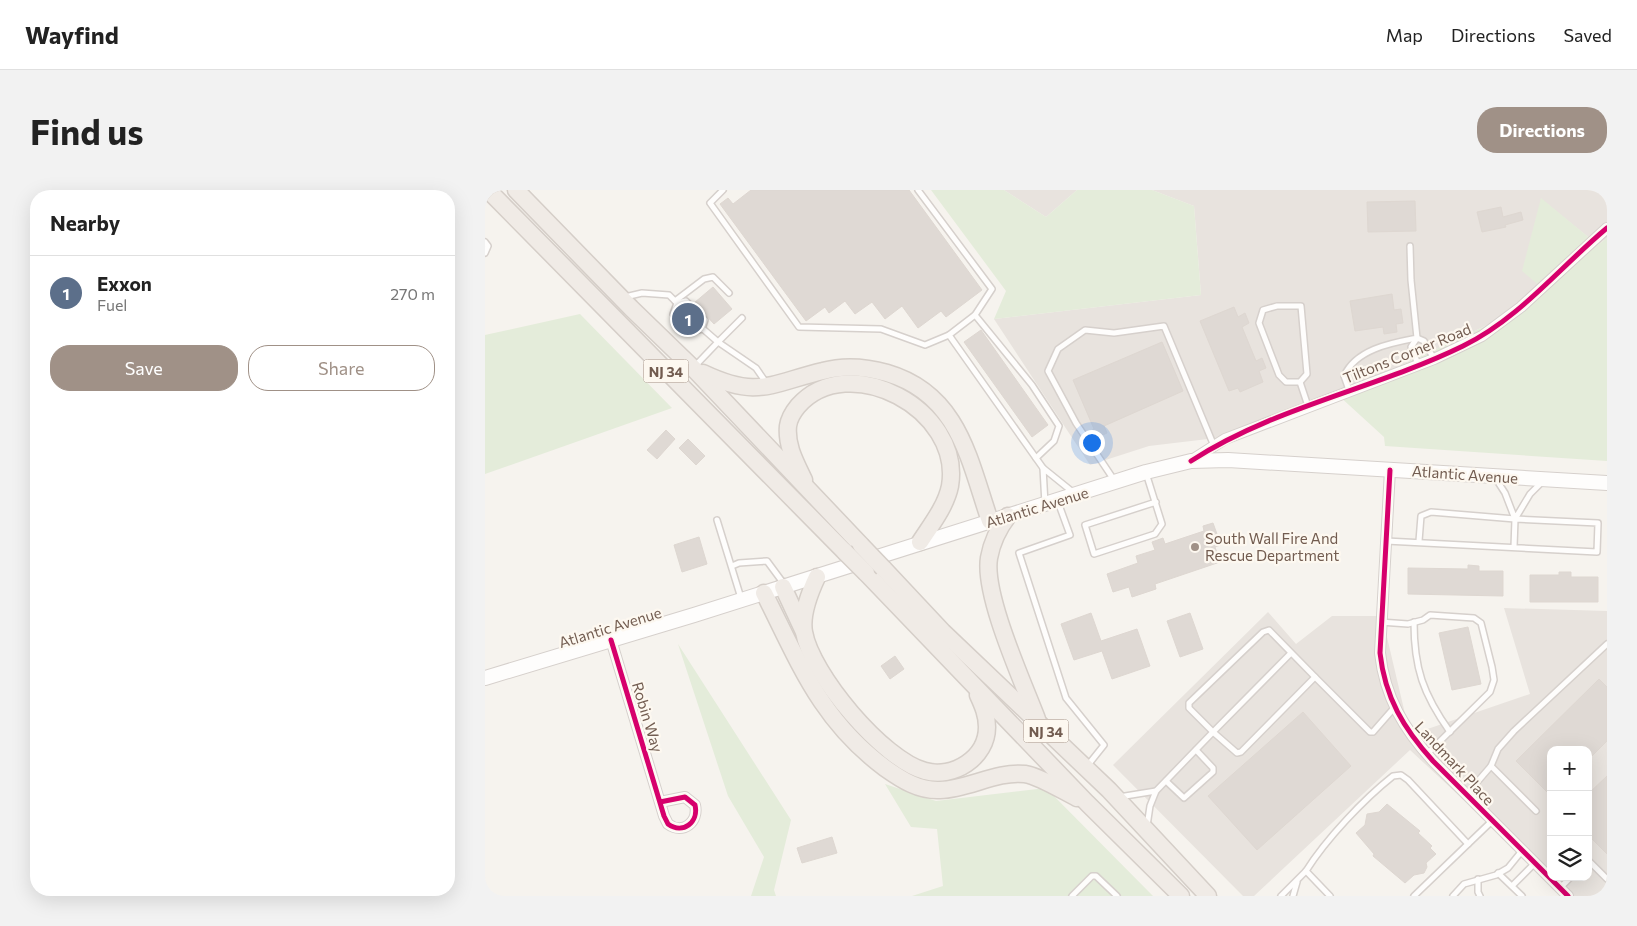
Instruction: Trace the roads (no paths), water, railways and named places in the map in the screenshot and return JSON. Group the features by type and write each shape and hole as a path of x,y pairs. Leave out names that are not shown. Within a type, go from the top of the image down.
{"highway":[{"name":"NJ 34","path":"488,190 866,572 1087,803 1181,896"},
{"name":"NJ 34","path":"516,190 693,368 943,632 1115,797 1208,896"},
{"path":"693,368 733,386 756,388 823,371 844,368 876,370 893,375 921,389 942,407 958,429 990,521"},
{"path":"809,491 790,449 788,436 791,416 804,400 818,390 845,385 873,387 896,394 914,405 931,420 941,433 950,460 951,475 948,494 920,542"},
{"path":"1008,516 996,533 989,559 990,586 1009,647 1039,724"},
{"path":"803,630 806,611 817,577"},
{"path":"784,587 811,652 839,698 883,745 922,771 941,773 953,771 972,760 980,749 987,729 985,710 973,684"},
{"path":"764,593 801,671 823,706 857,744 900,779 915,786 941,790 1003,776 1027,774 1087,803"}],"main road":[{"name":"Atlantic Avenue","path":"485,678 817,577 920,542 1077,495 1146,472 1191,461 1228,460 1607,483"}],"street":[{"name":"Tiltons Corner Road","path":"1191,461 1225,439 1434,358 1482,336 1506,319 1607,228"},
{"name":"Landmark Place","path":"1391,470 1380,622 1382,672 1394,708 1413,740 1521,852 1568,896"},
{"name":"Robin Way","path":"611,640 660,802"}],"lane":[{"path":"723,190 709,203 799,327 881,329 925,345 949,335 975,315 992,289 918,190"},
{"path":"485,242 488,246 485,253"},
{"path":"1410,246 1411,280 1417,338 1411,347 1418,364"},
{"path":"677,318 673,314 676,302 704,279 713,277 729,293"},
{"path":"622,298 642,293 669,295 685,311"},
{"path":"676,302 686,302 691,306"},
{"path":"1277,306 1301,306 1307,374 1299,382 1286,382 1279,376 1259,323 1263,310 1277,306"},
{"path":"975,315 1032,385 1059,426 1054,441 1036,458"},
{"path":"701,316 705,320 702,329"},
{"path":"693,368 742,318"},
{"path":"695,322 718,342 756,368 769,386"},
{"path":"1116,482 1076,423 1047,371 1059,349 1085,330 1114,333 1164,326 1214,446"},
{"path":"687,328 691,332 702,329"},
{"path":"949,335 1043,468 1077,495"},
{"path":"1349,390 1344,376 1349,366 1368,352 1394,342 1417,338 1424,341 1434,358"},
{"path":"1299,382 1308,406"},
{"path":"1043,468 1051,503 1070,535 1019,553 1066,698 1104,745 1085,768"},
{"path":"1146,472 1156,502 1162,524 1155,534 1094,554 1085,525 1156,502"},
{"path":"1495,476 1505,493 1515,519 1515,547"},
{"path":"1515,519 1530,494 1544,480"},
{"path":"1386,541 1419,541 1597,552 1598,523 1431,512 1421,516 1419,541"},
{"path":"717,520 742,600"},
{"path":"732,566 739,563 767,561 784,587"},
{"path":"1380,622 1414,622 1430,615 1474,618 1481,623 1494,680 1490,692 1427,754"},
{"path":"1414,622 1414,651 1419,673 1432,706 1449,732"},
{"path":"1315,677 1241,752 1237,753 1189,708 1189,703 1263,632 1269,630 1370,732 1373,732 1394,708"},
{"path":"1466,795 1491,766 1498,749 1514,731 1607,644"},
{"path":"1146,831 1150,806 1156,791 1291,653"},
{"path":"1166,781 1183,798 1187,797 1213,772 1213,768 1196,750"},
{"path":"1491,766 1536,811"},
{"path":"1281,896 1307,871 1316,855 1337,832 1393,776 1401,775 1408,780 1468,844"},
{"path":"1115,797 1156,791"},
{"path":"1414,896 1492,821"},
{"path":"1453,896 1464,884 1508,868 1521,852"},
{"path":"1512,886 1534,864"},
{"path":"1592,864 1607,879"},
{"path":"1307,871 1330,896"},
{"path":"1498,873 1522,896"},
{"path":"1072,896 1092,876 1096,876 1117,896"},
{"path":"1479,879 1478,892 1480,896"},
{"path":"1293,896 1298,881"},
{"path":"1559,888 1567,881"}],"place":[{"name":"Exxon","path":"688,319"},
{"name":"South Wall Fire And Rescue Department","path":"1195,547"}]}
